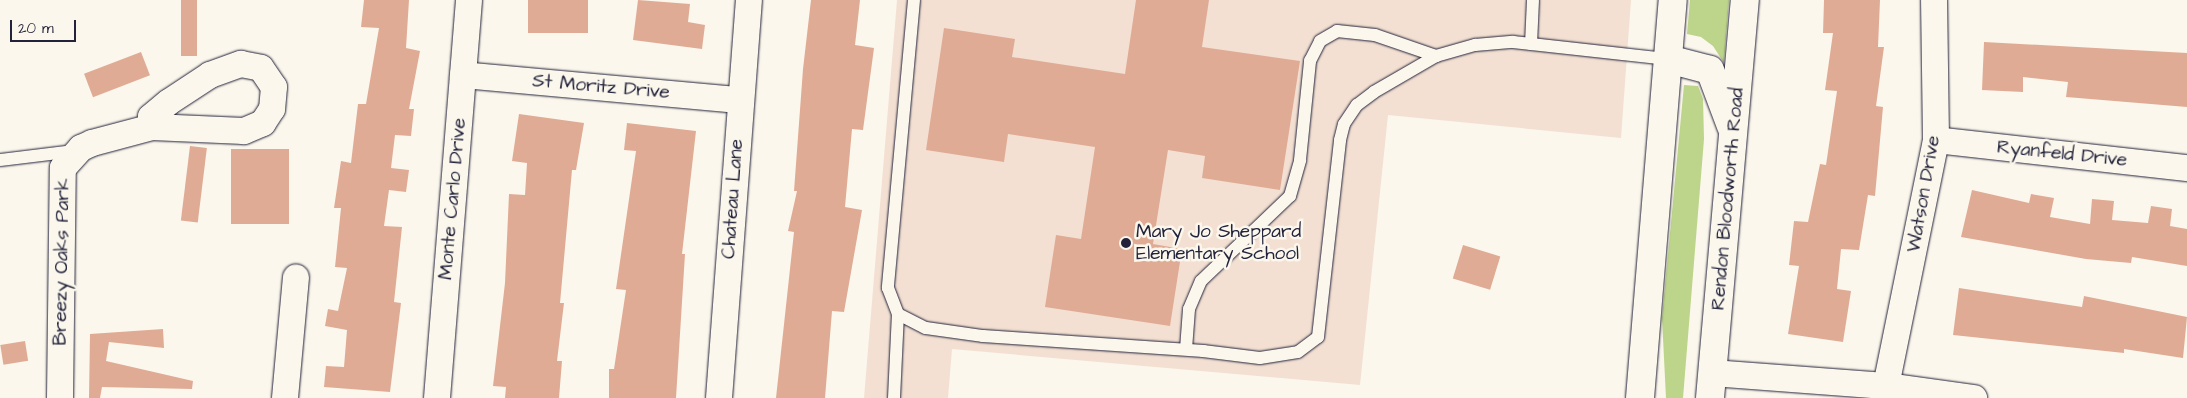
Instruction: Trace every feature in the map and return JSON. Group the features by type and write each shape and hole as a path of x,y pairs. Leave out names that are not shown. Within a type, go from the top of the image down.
{"main road":[{"path":"1640,398 1673,0"},
{"name":"Rendon Bloodworth Road","path":"1711,386 1735,140 1745,0"},
{"path":"1668,59 1710,70 1735,140"}],"street":[{"name":"Monte Carlo Drive","path":"437,398 469,0"},
{"name":"Chateau Lane","path":"719,398 749,0"},
{"name":"Watson Drive","path":"1886,386 1936,140 1934,0"},
{"name":"St Moritz Drive","path":"463,75 740,100"},
{"name":"Breezy Oaks Park","path":"60,398 63,168 79,151 92,143 152,127"},
{"name":"Ryanfeld Drive","path":"1936,140 2187,168"},
{"path":"286,398 296,278"},
{"path":"1711,386 1886,386 1974,398"}],"lane":[{"path":"894,398 898,314 888,288 914,0"},
{"path":"1531,44 1533,0"},
{"path":"1186,349 1189,309 1200,281 1290,196 1300,160 1310,61 1320,40 1337,31 1375,34 1436,56"},
{"path":"898,314 911,324 983,336 1186,349 1260,358 1279,358 1312,345 1322,328 1344,124 1357,105 1374,92 1436,56 1475,45 1531,44 1668,59"},
{"path":"0,160 79,151"}],"shaded area":[{"name":"Mary Jo Sheppard Elementary School","path":"897,0 1631,0 1621,138 1388,115 1360,385 952,349 948,398 864,398"}],"green space":[{"path":"1690,0 1729,0 1724,63 1713,46 1701,37 1687,34"},
{"path":"1684,85 1698,86 1703,99 1704,139 1683,398 1666,398 1662,318"}],"building":[{"path":"181,0 197,0 197,56 181,56"},
{"path":"364,0 409,0 406,48 420,51 409,109 414,109 411,136 395,135 391,168 409,170 406,192 389,190 384,226 402,227 394,302 401,303 390,392 324,387 326,366 344,367 347,330 325,326 328,309 338,311 347,268 335,267 341,208 334,208 341,161 351,163 358,104 366,104 379,28 361,27"},
{"path":"528,0 588,0 588,33 528,33"},
{"path":"638,0 690,4 688,22 705,25 702,49 633,40"},
{"path":"811,0 860,0 855,45 874,48 863,130 852,129 845,207 862,210 844,312 832,311 825,398 776,398 794,232 788,231 797,191 794,191 803,69"},
{"path":"1136,0 1209,0 1202,47 1300,61 1280,190 1202,178 1205,156 1168,150 1153,244 1182,249 1170,326 1045,307 1056,235 1081,239 1095,147 1008,134 1004,162 926,150 944,28 1015,39 1012,57 1125,74"},
{"path":"1824,0 1880,0 1878,47 1884,47 1876,106 1883,107 1875,196 1868,195 1859,250 1841,249 1837,289 1851,291 1843,342 1788,334 1799,266 1789,265 1794,221 1808,222 1820,164 1826,165 1837,91 1825,90 1833,33 1823,33"},
{"path":"1984,42 2187,53 2187,107 2066,97 2068,82 2023,77 2023,92 1982,90"},
{"path":"141,52 150,75 93,97 84,74"},
{"path":"519,114 584,123 576,170 572,170 560,303 564,303 557,361 562,361 559,398 505,398 506,387 493,386 505,283 509,194 525,195 527,163 512,161"},
{"path":"627,123 696,131 682,254 685,254 676,398 609,398 609,369 614,369 626,290 616,289 636,151 624,150"},
{"path":"190,146 207,148 198,223 181,220"},
{"path":"231,149 289,149 289,224 231,224"},
{"path":"1972,190 2029,203 2031,194 2054,198 2050,217 2090,224 2092,199 2114,201 2112,220 2148,223 2151,206 2172,209 2170,226 2187,229 2187,266 2132,257 2131,263 2086,259 1961,237"},
{"path":"1463,245 1500,256 1490,290 1453,278"},
{"path":"1959,288 2082,307 2084,296 2187,317 2183,358 2124,349 2124,353 1953,335"},
{"path":"163,329 164,348 109,342 106,361 193,381 192,389 102,387 100,398 89,398 90,334"},
{"path":"25,341 28,361 3,365 0,345"}],"place":[{"name":"Mary Jo Sheppard Elementary School","path":"1126,243"}]}
